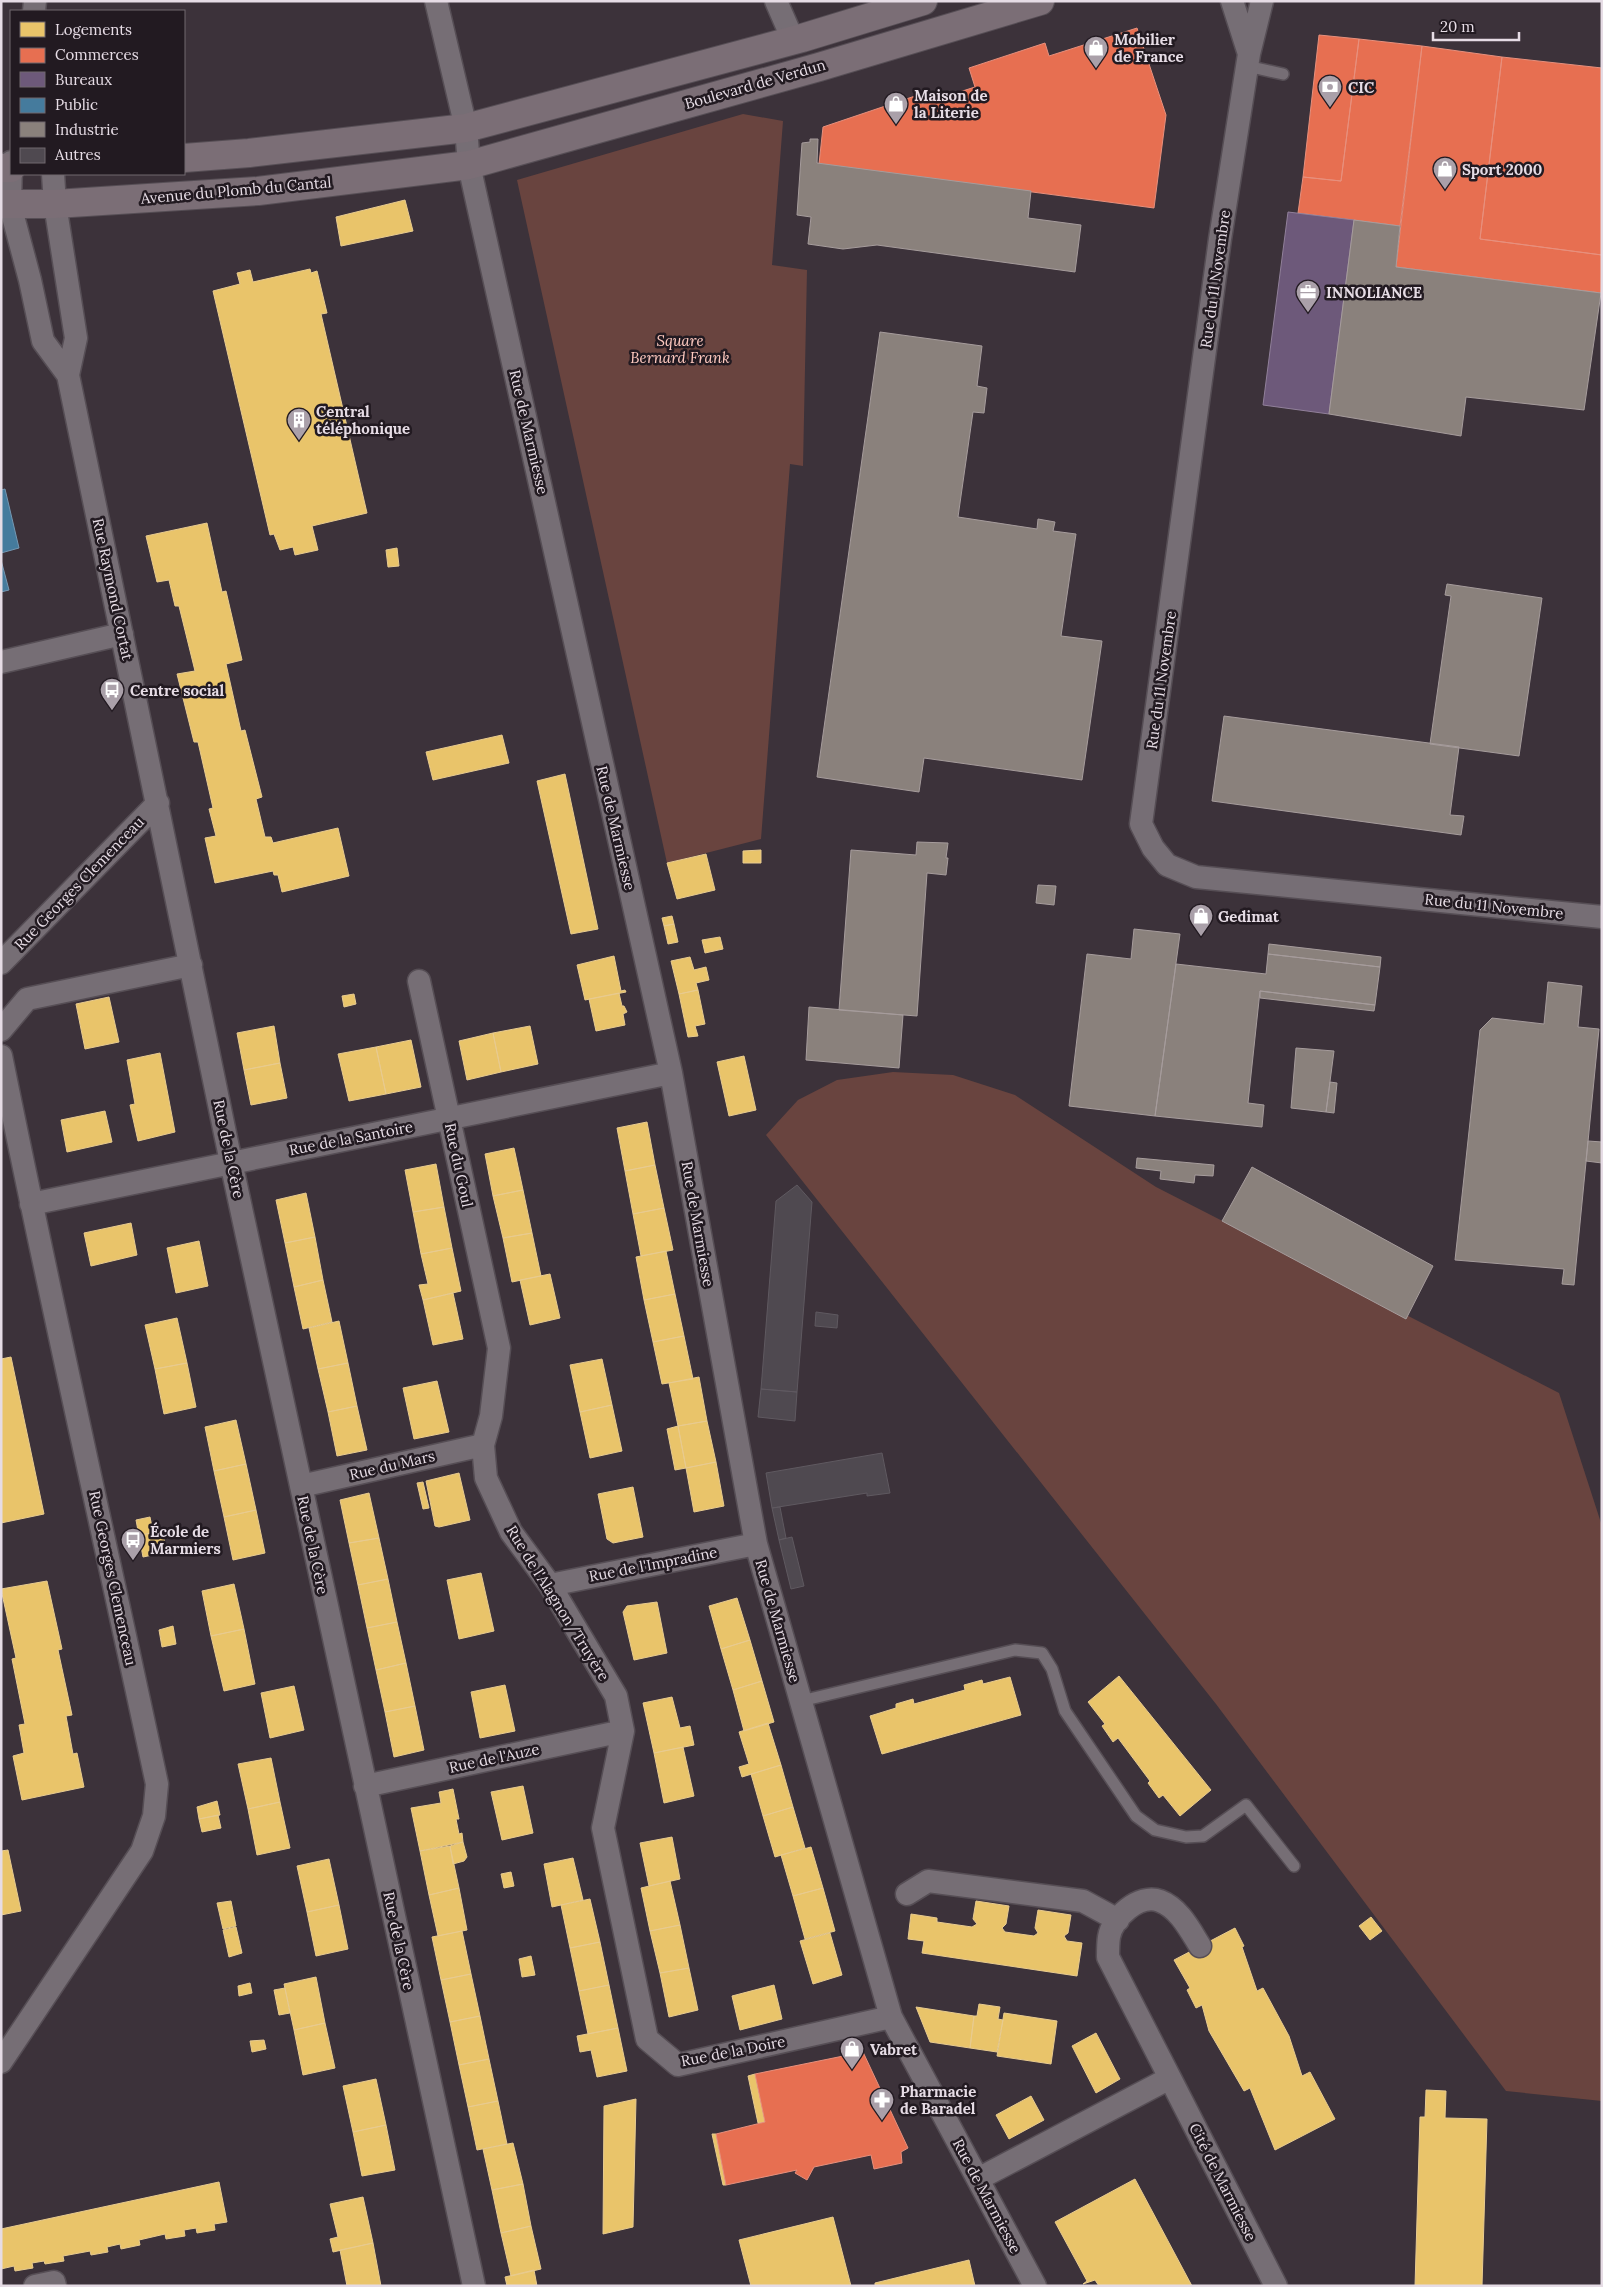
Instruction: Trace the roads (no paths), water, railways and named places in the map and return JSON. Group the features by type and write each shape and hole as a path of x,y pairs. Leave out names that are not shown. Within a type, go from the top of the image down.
{"main road":[{"name":"Boulevard de Verdun","path":"466,128 793,40 923,1"},
{"name":"Boulevard de Verdun","path":"469,165 810,69 1040,1"},
{"path":"185,158 249,153 466,128"},
{"name":"Avenue du Plomb du Cantal","path":"6,204 55,204 258,191 469,165"}],"street":[{"name":"Rue de Marmiesse","path":"436,1 466,128 469,165 671,1073 756,1544 892,2017 1035,2286"},
{"path":"776,1 793,40"},
{"name":"Rue du 11 Novembre","path":"1232,1 1248,60"},
{"name":"Rue du 11 Novembre","path":"1262,1 1248,60 1218,249 1141,824 1153,848 1167,864 1196,877 1602,917"},
{"name":"Rue Raymond Cortat","path":"9,166 6,204 30,280 43,341 68,375"},
{"name":"Rue Raymond Cortat","path":"53,175 55,204 76,338 68,375 158,802"},
{"path":"1,662 122,634"},
{"name":"Rue Georges Clemenceau","path":"1,963 158,802"},
{"name":"Rue de la Cère","path":"158,802 231,1162 474,2286"},
{"path":"1,1030 27,999 191,965"},
{"name":"Rue du Goul","path":"419,981 499,1348"},
{"name":"Rue Georges Clemenceau","path":"1,1056 31,1204 157,1784 154,1816 142,1851 1,2062"},
{"name":"Rue de la Santoire","path":"31,1204 671,1073"},
{"name":"Rue de l'Alagnon/Truyère","path":"499,1348 490,1416 483,1444 486,1478 511,1532 550,1585 616,1696 623,1731 603,1828"},
{"name":"Rue du Mars","path":"301,1486 483,1444"},
{"name":"Rue de l'Impradine","path":"550,1585 756,1544"},
{"name":"Rue de l'Auze","path":"365,1786 623,1731"},
{"name":"Rue de la Doire","path":"603,1828 647,2039 678,2065 892,2017"},
{"path":"907,1894 928,1881 1083,1901 1118,1920"},
{"name":"Cité de Marmiesse","path":"1200,1946 1178,1914 1160,1901 1143,1899 1125,1910 1118,1920 1109,1935 1108,1956 1276,2286"},
{"path":"978,2179 1170,2078"},
{"path":"34,2286 54,2282 55,2286"}],"lane":[{"path":"1248,60 1283,74"},
{"path":"801,1702 1015,1650 1042,1653 1052,1669 1065,1711 1136,1816 1155,1830 1186,1837 1203,1836 1246,1805 1294,1866"}],"place":[{"name":"Mobilier de France","path":"1096,69"},
{"name":"CIC","path":"1330,108"},
{"name":"Maison de la Literie","path":"896,125"},
{"name":"Sport 2000","path":"1445,190"},
{"name":"INNOLIANCE","path":"1308,313"},
{"name":"Central téléphonique","path":"299,441"},
{"name":"Centre social","path":"112,711"},
{"name":"Gedimat","path":"1201,937"},
{"name":"École de Marmiers","path":"133,1561"},
{"name":"Vabret","path":"852,2070"},
{"name":"Pharmacie de Baradel","path":"882,2121"}],"park label":[{"name":"Square Bernard Frank","path":"680,348"}]}
